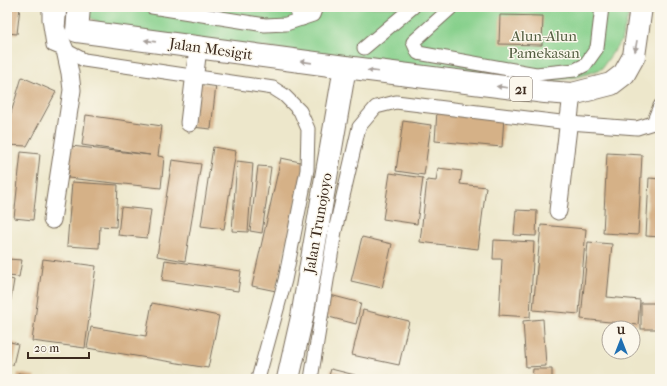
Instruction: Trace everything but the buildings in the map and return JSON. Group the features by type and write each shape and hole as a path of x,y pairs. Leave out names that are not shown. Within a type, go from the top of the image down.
{"highway":[{"path":"66,30 79,7"},
{"name":"21","path":"345,67 545,92 572,94 611,84 624,74 634,56 641,7"},
{"name":"Jalan Mesigit","path":"66,30 345,67"},
{"name":"Jalan Trunojoyo","path":"288,379 302,317 345,67"}],"street":[{"path":"48,7 53,45 84,60 273,88 284,94 300,111 308,129 307,170 285,280 258,379"},
{"path":"52,220 72,90 66,50 66,30 58,7"},
{"path":"152,7 265,25 286,24 302,19 313,15 316,7"},
{"path":"294,7 302,19"},
{"path":"364,48 413,7"},
{"path":"452,7 413,42 418,53 536,74 575,70 585,65 597,48 602,7"},
{"path":"189,123 198,48"},
{"path":"558,211 572,94"},
{"path":"311,379 335,231 359,127 376,107 396,102 569,123 637,128 652,123 660,106"}],"green space":[{"name":"Alun-Alun Pamekasan","path":"85,7 631,7 621,41 601,69 581,76 543,83 109,28 84,14"}]}
